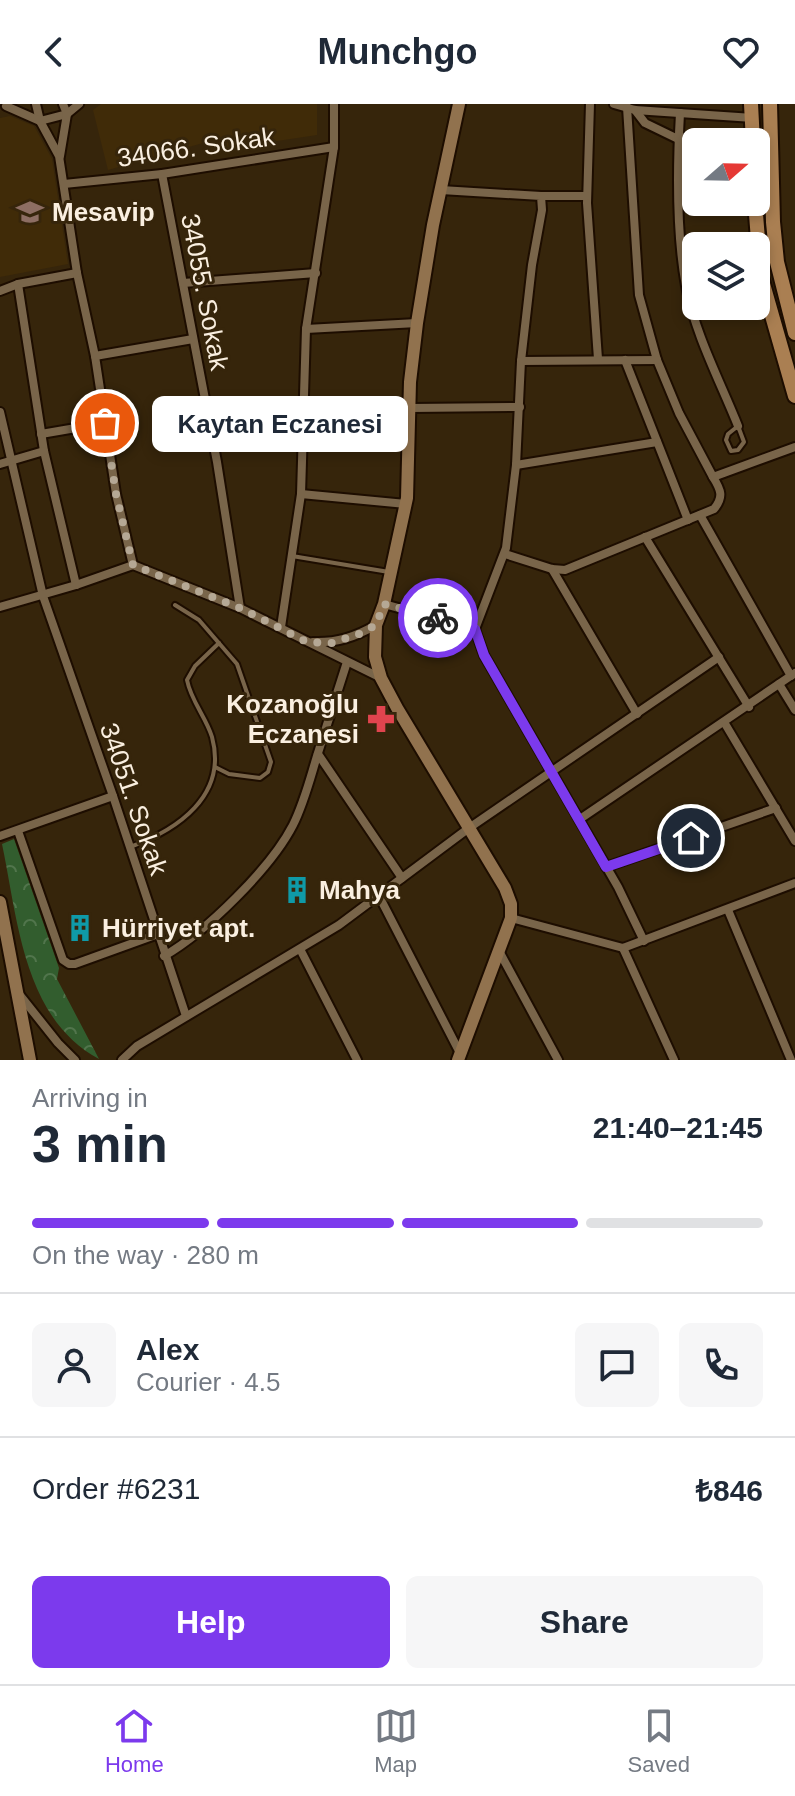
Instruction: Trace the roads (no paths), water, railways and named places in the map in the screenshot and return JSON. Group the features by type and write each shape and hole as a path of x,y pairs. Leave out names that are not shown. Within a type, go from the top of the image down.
{"main road":[{"path":"770,104 777,262 795,333"},
{"path":"756,216 761,277 795,396"}],"street":[{"path":"36,104 40,121 59,156 116,494 133,565"},
{"path":"59,156 67,114 63,104"},
{"path":"7,106 40,121 67,114 79,104"},
{"path":"281,627 301,494 306,329 334,147 334,104"},
{"path":"459,104 417,323 410,382 406,504 384,604 376,625 375,657 381,678 505,888 511,904 511,918 459,1056"},
{"path":"590,104 587,196 598,359"},
{"path":"614,104 631,109 734,117 752,111"},
{"path":"733,104 734,117"},
{"path":"631,109 645,123 678,139"},
{"path":"505,554 565,570 714,509 721,500 721,490 679,413 657,360 639,295 631,109"},
{"path":"680,113 681,254 687,290 738,426"},
{"name":"34066. Sokak","path":"64,184 162,174 334,147"},
{"name":"34055. Sokak","path":"162,174 217,462 240,608"},
{"path":"441,190 587,196"},
{"path":"541,196 542,210 521,361 516,465 505,554 475,629 484,655 580,819 644,941"},
{"path":"0,291 18,284 77,273"},
{"path":"183,283 316,273"},
{"path":"18,284 44,451 76,585"},
{"path":"306,329 417,323"},
{"path":"95,356 193,339"},
{"path":"625,360 688,520"},
{"path":"521,361 657,360"},
{"path":"411,408 520,407"},
{"name":"34051. Sokak","path":"0,412 43,596 186,1016"},
{"path":"41,434 105,423"},
{"path":"516,465 657,442"},
{"path":"713,477 795,447"},
{"path":"0,464 44,451"},
{"path":"301,494 406,504"},
{"path":"580,819 749,707 793,674 700,515"},
{"path":"645,537 749,707"},
{"path":"0,607 43,596 133,565 240,608 381,678"},
{"path":"552,569 637,714"},
{"path":"384,604 475,629"},
{"path":"307,642 332,643 376,625"},
{"path":"122,1060 137,1046 300,949 379,896 469,828 719,657"},
{"path":"164,956 183,945 209,921 283,843 305,797 347,662"},
{"path":"779,684 795,710"},
{"path":"724,722 795,841"},
{"path":"318,754 402,878"},
{"path":"0,836 113,796"},
{"path":"606,867 776,808"},
{"path":"18,831 63,960 75,964 158,934"},
{"path":"511,918 623,948 795,883"},
{"path":"379,896 459,1056"},
{"path":"0,902 30,1060"},
{"path":"728,910 791,1060"},
{"path":"623,948 674,1060"},
{"path":"300,949 357,1060"},
{"path":"499,950 558,1060"},
{"path":"17,990 75,1060"}],"lane":[{"path":"738,426 744,442 738,450 731,451 726,440 738,426"},
{"path":"292,556 391,572"},
{"path":"175,605 199,620 237,664 271,762 268,772 260,778 229,774 214,767"},
{"path":"130,847 161,835 181,822 199,804 208,787 214,767 213,741 205,718 189,691 187,680 195,666 219,643"}],"place":[{"name":"Mesavip","path":"30,212"},
{"name":"Kaytan Eczanesi","path":"105,423"},
{"name":"Kozanoğlu Eczanesi","path":"381,719"},
{"name":"Mahya","path":"297,890"},
{"name":"Hürriyet apt.","path":"80,928"}]}
